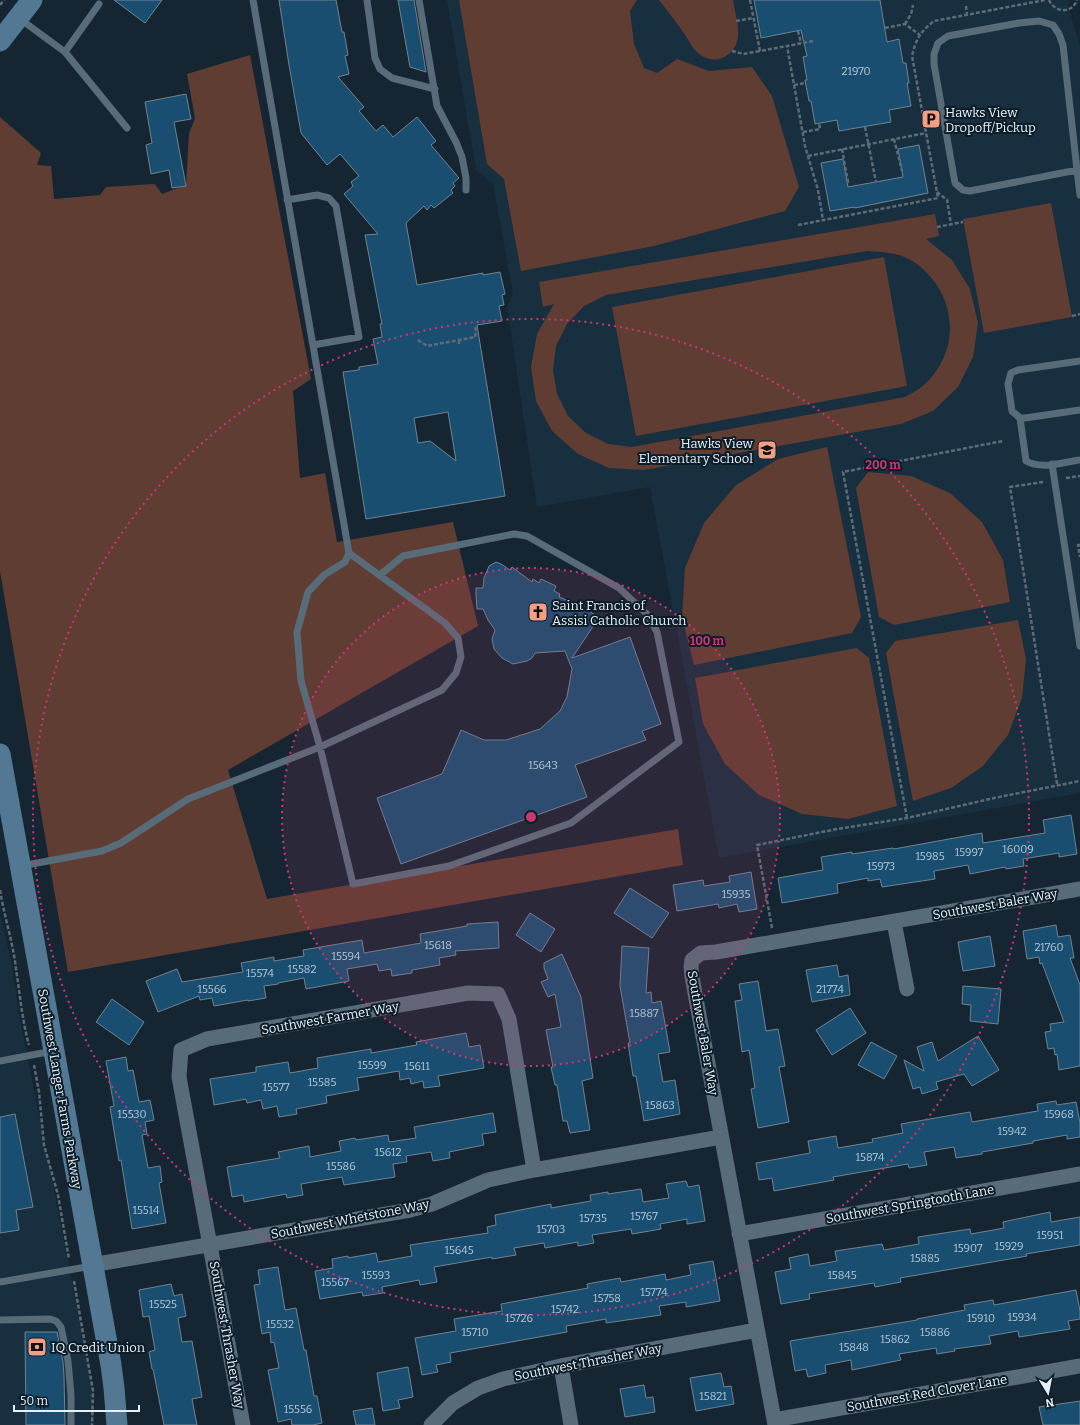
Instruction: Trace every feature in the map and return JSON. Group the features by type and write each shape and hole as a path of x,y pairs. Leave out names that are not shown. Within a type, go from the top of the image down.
{"main road":[{"path":"0,42 32,0"},
{"name":"Southwest Langer Farms Parkway","path":"0,754 112,1372 117,1425"}],"street":[{"name":"Southwest Baler Way","path":"774,1422 692,977 692,960 701,953 716,952 894,922 1080,889"},
{"path":"894,922 907,989"},
{"name":"Southwest Farmer Way","path":"210,1245 179,1077 181,1050 207,1039 468,993 498,994 509,1018 534,1170"},
{"name":"Southwest Whetstone Way","path":"92,1266 410,1210 432,1204 488,1180 534,1170 721,1136"},
{"name":"Southwest Springtooth Lane","path":"739,1234 1080,1174"},
{"name":"Southwest Thrasher Way","path":"210,1245 243,1425"},
{"name":"Southwest Thrasher Way","path":"432,1425 453,1403 478,1388 503,1379 561,1366 757,1330"},
{"path":"561,1366 571,1425"},
{"name":"Southwest Red Clover Lane","path":"774,1422 1080,1366"}],"lane":[{"path":"253,0 350,553 345,562 324,575 308,592 297,632 301,681 320,747 354,884 449,866 571,823 679,742 657,632 648,615 619,588 527,536 514,534 403,556 380,575"},
{"path":"367,0 375,58 380,69 392,78 435,90"},
{"path":"419,0 437,106 456,142 462,157 466,178 466,190"},
{"path":"65,52 99,4"},
{"path":"18,18 65,52 127,128"},
{"path":"1079,169 970,191 962,190 955,183 934,64 934,54 938,43 948,36 1019,23 1039,21 1053,25 1059,34 1063,45 1079,169 1080,195"},
{"path":"288,200 317,195 329,198 336,206 359,337 313,345"},
{"path":"1080,361 1011,372 1008,384 1012,411 1020,418 1026,461 1033,465 1080,460"},
{"path":"1020,418 1080,410"},
{"path":"1052,464 1080,646"},
{"path":"20,866 102,851 121,843 188,799 320,747 442,690 456,673 461,657 458,638 445,623 350,553"},
{"path":"0,1061 53,1051"},
{"path":"0,1282 92,1266"},
{"path":"0,1320 50,1320 56,1321 61,1327 68,1361 71,1395 71,1425"}],"path":[{"path":"0,5 4,0"},
{"path":"750,0 760,51"},
{"path":"798,225 938,198 912,56 915,41 924,28 934,20 1045,0"},
{"path":"1049,0 1053,7 1061,10 1070,9 1074,6 1077,0"},
{"path":"905,24 911,14 913,5"},
{"path":"966,6 967,15"},
{"path":"736,20 753,18"},
{"path":"885,28 905,24 920,35"},
{"path":"798,31 801,43"},
{"path":"732,51 743,54 813,41"},
{"path":"787,46 803,132 818,190 823,220"},
{"path":"794,86 805,83"},
{"path":"803,132 820,129 819,124"},
{"path":"865,127 876,182"},
{"path":"808,156 926,133"},
{"path":"894,139 902,171"},
{"path":"842,149 847,182"},
{"path":"937,192 947,200 951,224"},
{"path":"937,227 963,222"},
{"path":"1072,316 1080,314"},
{"path":"418,340 427,346 475,337 476,325"},
{"path":"459,340 460,346"},
{"path":"907,818 843,472 1003,441"},
{"path":"1010,487 1057,784"},
{"path":"1080,545 1078,545 1080,557"},
{"path":"775,942 757,845 837,829 907,818 1057,784 1080,781"},
{"path":"0,890 3,909 11,939 23,1018 40,1092 44,1145 58,1194 78,1300 93,1391 92,1425"}],"shaded area":[{"name":"Hawks View Elementary School","path":"447,0 1068,0 1070,13 1080,46 1080,793 719,858 650,487 537,507 507,306 513,293 493,184 476,170"},
{"path":"459,0 637,0 630,11 634,44 644,68 657,73 677,59 709,71 752,67 772,96 799,187 785,211 654,246 521,271 504,179 487,164"},
{"path":"659,0 733,0 738,31 736,45 732,51 723,58 714,59 702,56 694,48"},
{"path":"250,55 311,379 293,391 300,478 325,473 337,542 453,522 478,626 228,770 267,899 678,829 683,865 68,972 0,571 0,117 41,153 37,165 51,166 54,199 100,195 106,187 155,184 162,194 186,185 189,134 195,118 187,74"},
{"path":"1051,203 1072,317 984,333 963,219"},
{"path":"935,214 939,236 926,239 952,260 970,289 978,323 973,357 958,387 933,411 901,424 644,470 609,468 578,454 552,431 536,401 531,367 537,334 554,304 543,307 539,282","holes":["867,251 898,255 914,262 928,274 939,288 946,304 950,320 949,337 945,354 937,370 925,384 905,397 632,447 608,444 586,433 568,416 557,394 553,370 556,346 567,324 584,306 606,295"]},
{"path":"884,257 907,386 636,436 612,307"},
{"path":"827,447 861,617 852,633 694,665 682,617 685,568 704,523 736,485 778,459"},
{"path":"868,472 911,476 950,493 982,522 1003,560 1010,602 894,625 879,617 856,488"},
{"path":"1018,620 1026,659 1022,698 1008,735 983,766 951,788 913,801 886,653 895,641"},
{"path":"857,648 869,658 897,806 848,819 802,814 759,795 725,764 703,724 695,678"},
{"path":"0,914 11,960 19,1015 93,1386 94,1425 0,1425"}],"building":[{"path":"114,0 162,0 145,23"},
{"path":"279,0 336,0 342,32 344,32 348,55 345,56 349,74 338,77 364,107 359,111 376,131 383,125 393,137 417,117 436,141 431,145 459,178 453,183 455,186 451,190 453,193 434,208 431,205 427,210 424,206 406,223 417,285 483,273 483,275 500,272 505,294 502,295 504,305 499,306 502,321 477,325 505,496 366,519 343,372 359,370 359,367 378,364 373,339 382,337 380,324 382,324 365,235 378,234 344,194 353,186 351,182 359,176 340,154 327,165 301,133","holes":["448,412 456,461 430,441 418,443 414,418"]},
{"path":"398,0 414,0 426,72 410,67"},
{"path":"754,0 880,0 887,42 899,39 903,63 906,63 909,83 907,83 911,106 889,110 891,122 839,131 837,120 815,124 805,80 807,80 803,57 807,56 801,30 761,38"},
{"path":"186,94 191,119 174,122 186,186 172,188 169,170 151,174 146,145 152,143 145,102"},
{"path":"919,145 928,193 855,208 830,211 821,163 843,159 848,187 903,177 898,149"},
{"path":"496,562 510,570 512,567 532,582 533,579 539,583 541,579 556,586 554,591 560,594 559,597 577,604 597,616 594,625 572,658 630,637 661,724 642,731 646,740 575,765 587,797 401,864 377,798 442,774 461,730 484,740 506,740 540,729 560,711 567,697 572,669 565,651 535,653 532,658 527,661 513,664 502,658 494,649 492,639 495,630 483,609 477,609 476,588 483,588 484,578 489,566"},
{"path":"1071,815 1077,854 1059,857 1059,853 1023,859 1024,866 1006,869 1005,867 970,874 968,865 934,871 935,879 882,887 880,879 868,881 868,878 837,884 838,893 782,903 778,878 823,870 821,857 852,852 852,854 894,849 982,833 983,843 1045,833 1043,820"},
{"path":"751,872 757,909 739,912 737,904 719,908 718,904 677,911 673,885 703,880 704,886 730,882 729,876"},
{"path":"630,888 669,913 652,938 614,913"},
{"path":"530,913 555,929 541,952 516,935"},
{"path":"498,922 499,948 455,951 456,955 439,958 440,965 412,970 412,973 392,976 391,969 379,971 377,964 347,969 349,981 306,989 304,978 264,986 266,998 214,1006 212,998 200,1000 199,996 158,1012 146,981 177,969 182,982 243,972 241,963 274,957 274,961 304,956 303,950 362,940 364,953 421,943 420,934 467,926 467,924"},
{"path":"1056,925 1058,937 1070,935 1074,958 1070,958 1080,985 1080,1066 1059,1070 1057,1054 1055,1055 1054,1048 1048,1049 1045,1032 1051,1031 1050,1024 1064,1022 1042,963 1040,964 1039,957 1027,959 1023,931"},
{"path":"990,936 995,966 963,971 958,942"},
{"path":"622,946 649,948 646,993 651,992 652,1003 661,1001 670,1052 658,1054 663,1082 675,1080 680,1114 644,1121 636,1076 633,1076 628,1043 630,1043 620,986"},
{"path":"562,954 581,997 593,1078 582,1081 590,1130 570,1133 567,1121 563,1121 557,1085 555,1085 551,1067 553,1067 546,1030 561,1027 555,994 548,997 541,982 548,979 544,968 544,963"},
{"path":"837,965 839,977 848,975 850,995 812,1002 806,970"},
{"path":"758,981 766,1031 778,1029 785,1066 779,1067 789,1122 758,1128 751,1089 755,1088 749,1050 742,1052 735,1001 742,1000 739,984"},
{"path":"963,986 1001,989 998,1024 970,1021 971,1005 962,1004"},
{"path":"112,999 144,1022 129,1045 96,1022"},
{"path":"850,1008 866,1033 832,1055 816,1030"},
{"path":"466,1033 469,1047 480,1045 484,1068 438,1076 440,1086 424,1088 423,1081 411,1084 410,1078 400,1080 399,1071 357,1078 359,1090 326,1096 327,1103 296,1109 297,1114 279,1117 277,1106 263,1109 261,1100 247,1103 246,1099 214,1105 210,1079 256,1072 256,1067 288,1062 290,1073 318,1068 317,1058 371,1049 371,1053 417,1045 416,1042"},
{"path":"978,1036 999,1070 972,1086 964,1074 936,1082 938,1089 922,1094 920,1087 913,1089 904,1060 924,1071 917,1047 932,1042 938,1061"},
{"path":"871,1042 897,1056 884,1079 858,1065"},
{"path":"126,1057 128,1071 133,1070 139,1102 150,1100 154,1120 145,1122 147,1134 142,1135 148,1168 160,1166 162,1182 159,1183 166,1223 132,1229 121,1160 119,1161 110,1107 114,1106 106,1061"},
{"path":"1056,1101 1057,1105 1076,1102 1080,1123 1080,1137 1067,1139 1067,1135 982,1152 982,1154 956,1158 954,1147 924,1152 927,1165 909,1168 908,1164 833,1177 834,1180 774,1191 772,1178 759,1180 756,1163 810,1153 808,1141 836,1136 838,1148 873,1142 872,1139 903,1133 901,1124 970,1112 972,1122 1038,1111 1037,1104"},
{"path":"493,1113 496,1132 482,1134 484,1145 449,1152 450,1158 433,1161 431,1152 406,1156 407,1162 393,1164 395,1177 344,1185 342,1177 301,1184 303,1195 287,1198 286,1194 244,1202 243,1195 232,1197 227,1167 280,1158 278,1152 309,1146 310,1157 341,1151 339,1141 355,1138 356,1140 388,1135 389,1142 416,1138 414,1127"},
{"path":"15,1114 33,1207 16,1210 19,1230 0,1233 0,1117"},
{"path":"686,1181 688,1187 699,1185 705,1221 687,1224 687,1219 660,1224 661,1229 632,1234 631,1229 592,1235 594,1243 578,1246 578,1242 545,1248 544,1243 514,1248 516,1255 492,1259 492,1257 434,1267 437,1282 420,1285 419,1280 382,1287 383,1293 363,1296 362,1292 320,1299 315,1271 333,1268 332,1259 376,1253 378,1262 412,1256 410,1245 488,1233 487,1227 496,1225 495,1215 551,1204 551,1208 591,1201 590,1195 608,1192 608,1194 641,1189 643,1202 669,1198 666,1184"},
{"path":"1050,1212 1051,1222 1080,1217 1080,1245 1026,1254 1027,1256 900,1278 901,1282 875,1287 874,1283 809,1294 810,1299 781,1304 775,1272 791,1269 789,1258 808,1254 810,1266 837,1261 835,1251 882,1244 884,1250 919,1244 918,1237 970,1229 971,1234 1004,1228 1003,1222"},
{"path":"713,1261 720,1301 686,1307 686,1302 659,1306 661,1315 606,1323 606,1319 566,1326 567,1332 450,1353 451,1362 436,1365 438,1372 422,1375 415,1338 456,1331 454,1319 502,1311 501,1304 588,1288 587,1284 620,1278 621,1282 665,1274 666,1280 691,1275 689,1265"},
{"path":"278,1267 285,1310 296,1308 304,1350 306,1350 314,1396 317,1396 322,1423 313,1425 292,1425 291,1419 278,1422 268,1370 279,1368 274,1342 271,1343 270,1332 262,1334 254,1285 260,1284 258,1270"},
{"path":"171,1284 174,1296 182,1294 186,1316 178,1318 182,1342 192,1341 202,1397 192,1399 197,1425 164,1425 152,1369 149,1352 155,1350 149,1316 143,1317 139,1290"},
{"path":"1076,1290 1080,1319 1068,1321 1070,1329 1019,1337 1018,1331 989,1336 991,1344 954,1349 955,1351 937,1354 936,1348 899,1354 901,1360 852,1370 851,1360 825,1365 826,1373 808,1377 806,1369 795,1371 790,1341 917,1320 965,1310 964,1305 993,1300 994,1305"},
{"path":"25,1332 57,1332 63,1362 65,1425 26,1425"},
{"path":"408,1367 413,1397 398,1400 400,1408 383,1411 377,1373"},
{"path":"721,1373 724,1387 731,1386 734,1404 696,1411 690,1378"},
{"path":"644,1385 646,1398 653,1397 655,1412 625,1417 620,1389"},
{"path":"1080,1401 1080,1425 1043,1425 1039,1407"},
{"path":"372,1408 375,1425 356,1425 353,1411"}],"place":[{"name":"Hawks View Dropoff/Pickup","path":"931,119"},
{"name":"Hawks View Elementary School","path":"767,450"},
{"name":"Saint Francis of Assisi Catholic Church","path":"538,612"},
{"name":"IQ Credit Union","path":"37,1347"}]}
